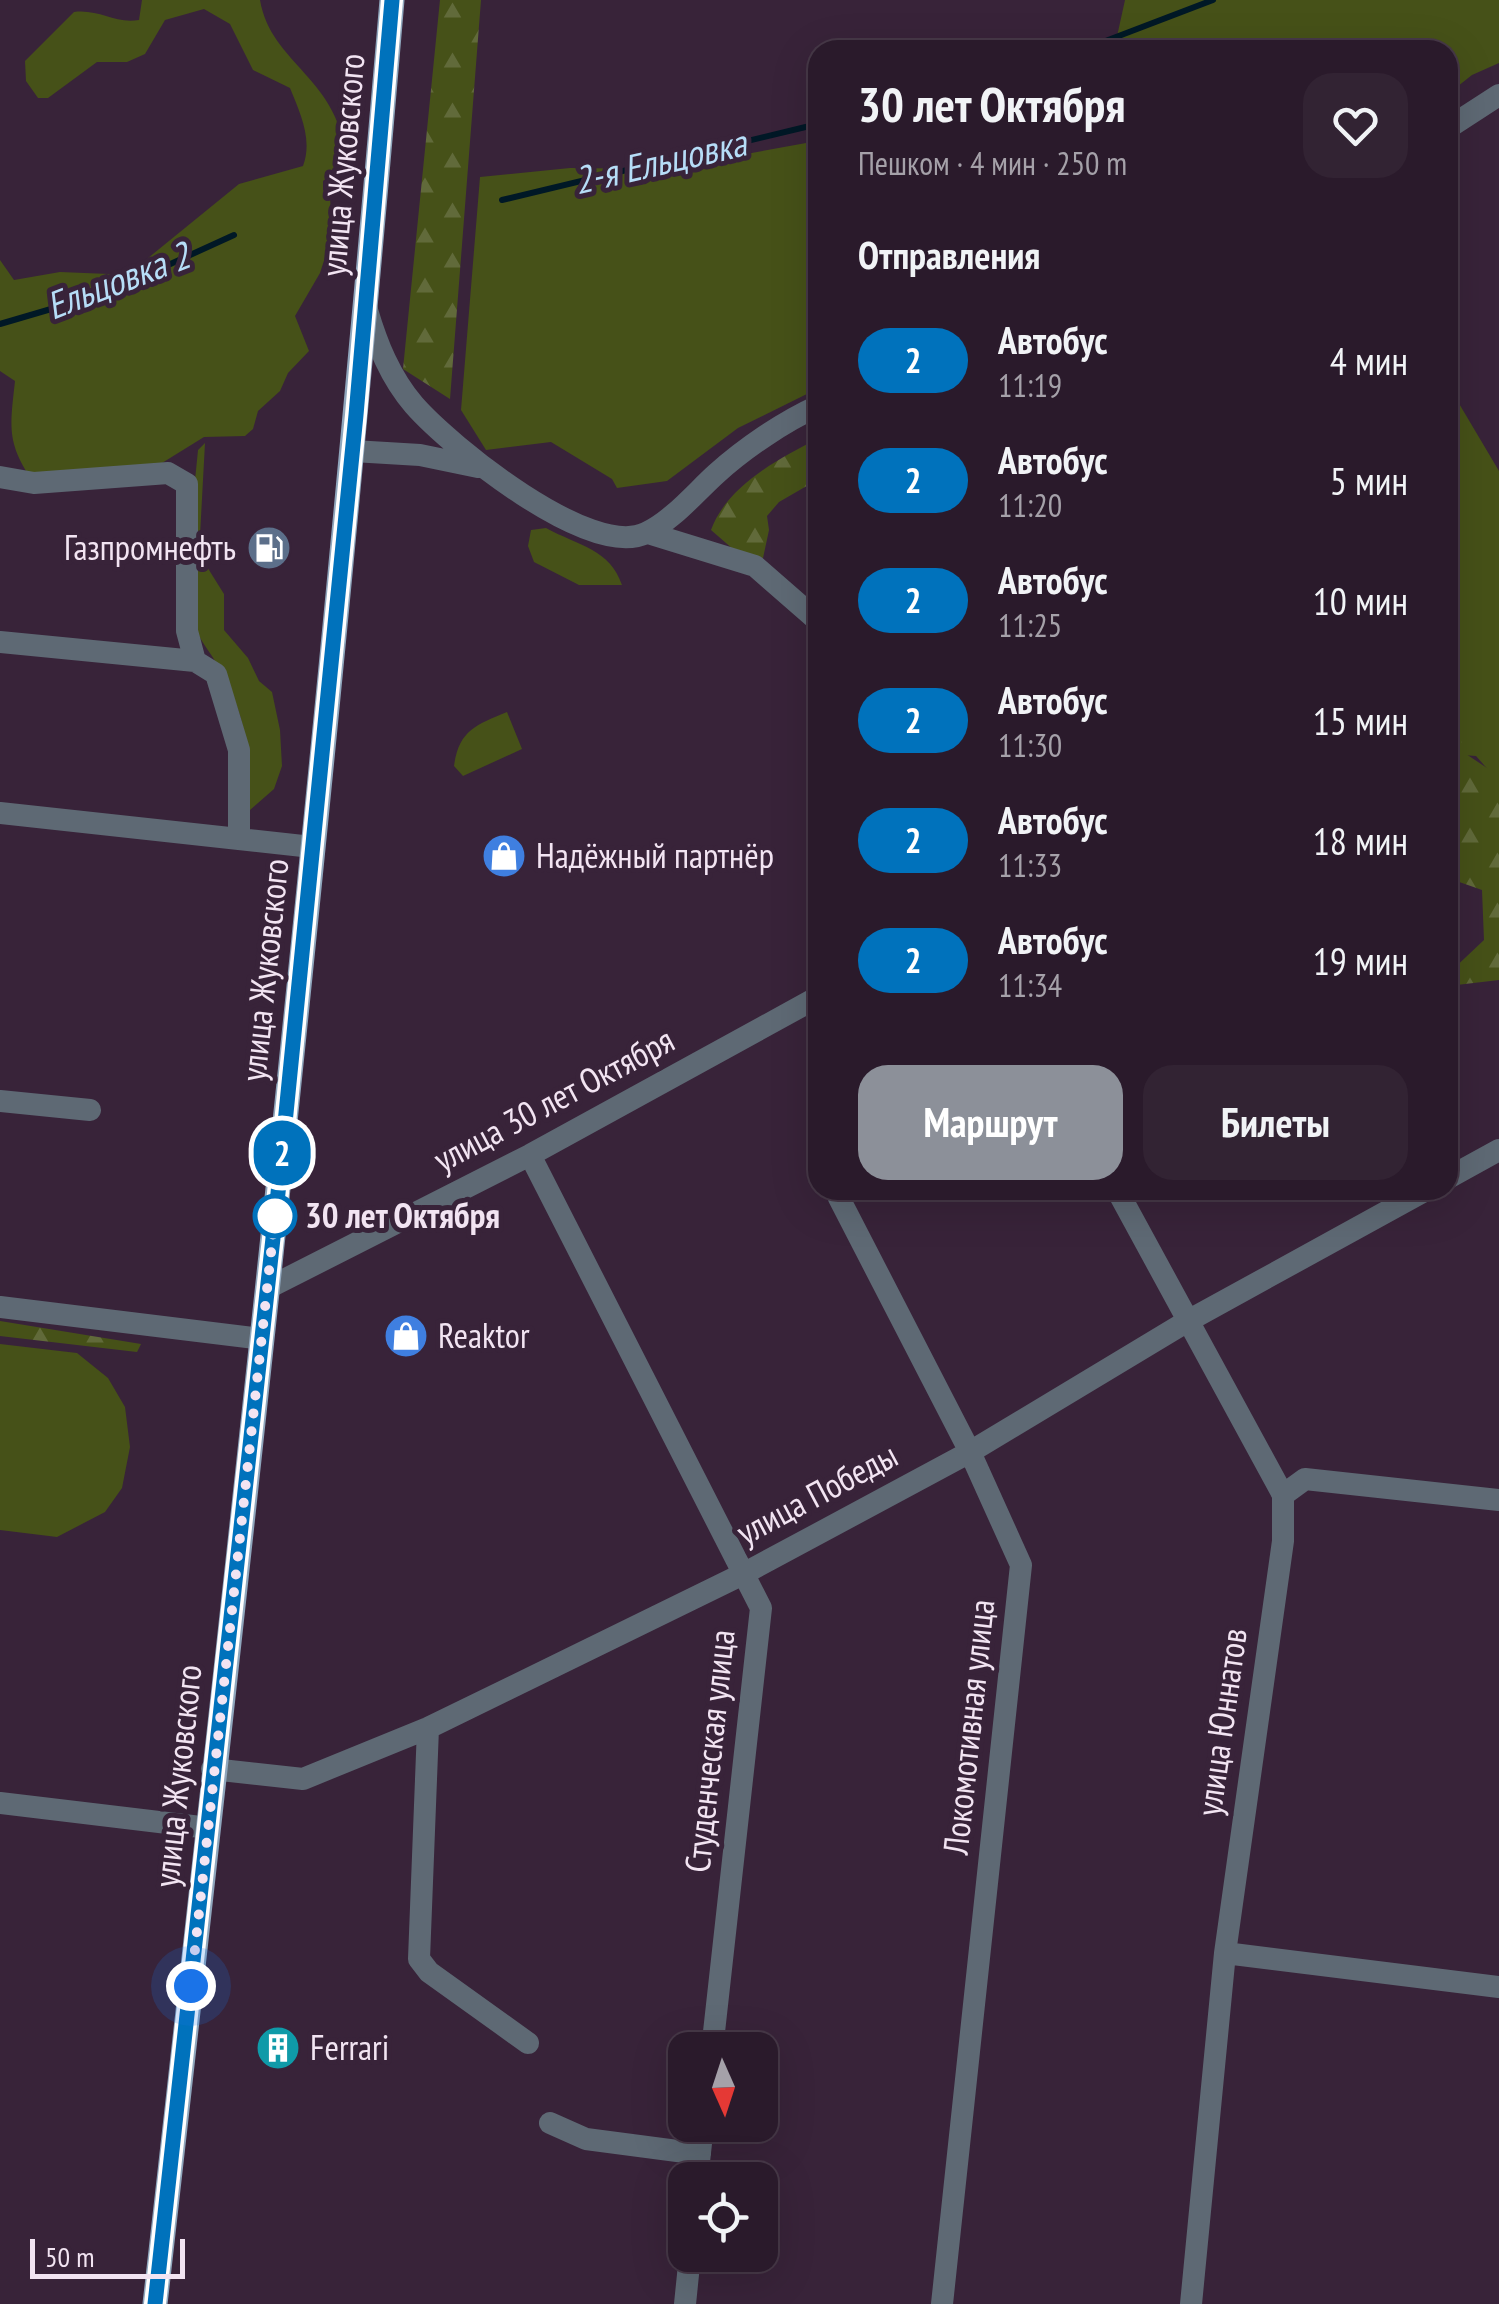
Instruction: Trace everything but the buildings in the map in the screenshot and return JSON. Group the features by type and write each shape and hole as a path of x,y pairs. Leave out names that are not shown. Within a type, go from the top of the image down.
{"main road":[{"name":"улица Жуковского","path":"154,2304 268,1288 353,451 392,0"}],"street":[{"path":"1458,122 1499,95"},
{"path":"366,307 388,366 414,405 515,491 586,528 632,538 648,532 720,470 808,413"},
{"path":"353,451 420,455 486,470"},
{"path":"0,477 34,482 168,474 187,484 186,631 194,661"},
{"path":"648,532 755,566 808,612"},
{"path":"0,642 194,661 216,674 239,750 239,839"},
{"path":"0,813 312,847"},
{"name":"улица 30 лет Октября","path":"268,1288 530,1155 808,1003"},
{"path":"0,1101 90,1110"},
{"path":"1458,1173 1499,1150"},
{"name":"Студенческая улица","path":"530,1155 761,1608 714,2032"},
{"name":"Локомотивная улица","path":"840,1200 970,1452 1021,1565 942,2304"},
{"name":"улица Юннатов","path":"1122,1200 1283,1495 1283,1541 1225,1953 1191,2304"},
{"name":"улица Победы","path":"212,1768 303,1778 428,1728 745,1573 970,1452 1186,1322 1408,1200"},
{"path":"0,1308 262,1338"},
{"path":"1283,1495 1305,1479 1499,1500"},
{"path":"428,1728 418,1959 429,1972 528,2042"},
{"path":"0,1804 209,1828"},
{"path":"1225,1953 1499,1987"},
{"path":"550,2122 586,2138 700,2154"},
{"path":"699,2162 701,2142"},
{"path":"685,2304 688,2272"}],"green space":[{"path":"142,0 260,0 277,41 332,110 346,162 323,181 323,190 330,196 332,236 320,273 295,316 309,351 288,373 280,391 258,411 253,429 245,436 204,437 162,463 34,483 14,445 15,381 0,371 0,260 14,280 60,272 109,274 137,267 239,184 303,166 306,156 304,126 290,88 253,70 230,24 204,9 165,20 145,54 127,62 97,62 48,98 38,98 26,81 25,61 74,12 139,20"},
{"path":"440,0 481,0 450,399 403,369"},
{"path":"1125,0 1499,0 1499,63 1458,86 1458,40 1116,40"},
{"path":"808,143 808,393 738,428 667,481 617,488 612,479 551,442 486,450 461,410 480,177 570,168 664,169"},
{"path":"1458,402 1499,471 1499,782 1476,756 1458,755"},
{"path":"205,443 199,554 224,594 224,630 248,658 259,681 272,692 280,730 282,766 274,789 250,810 244,800 247,762 239,711 196,631 190,599 189,557 198,450"},
{"path":"808,444 808,485 779,502 767,516 769,530 763,558 741,556 711,530 741,487"},
{"path":"546,528 601,556 610,563 622,585 579,585 534,562 528,546 531,530"},
{"path":"1458,699 1470,702 1460,750 1499,776 1499,980 1458,985 1458,965 1484,940 1482,890 1458,882"},
{"path":"507,712 522,749 463,776 454,766 460,744 478,725"},
{"path":"0,1321 141,1344 137,1352 0,1336"},
{"path":"0,1344 77,1353 108,1378 125,1407 130,1447 122,1488 105,1512 57,1537 0,1530"}],"waterway":[{"name":"2-я Ельцовка","path":"1108,40 1213,0"},
{"name":"2-я Ельцовка","path":"502,200 808,126"},
{"name":"Ельцовка 2","path":"0,324 109,292 234,235"}],"bus line":[{"name":"2","path":"155,2304 278,1193 356,415 392,0"}],"place":[{"name":"Газпромнефть","path":"269,548"},
{"name":"Надёжный партнёр","path":"504,856"},
{"name":"30 лет Октября","path":"275,1216"},
{"name":"Reaktor","path":"406,1336"},
{"name":"Ferrari","path":"278,2048"}],"route":[{"path":"191,1986 275,1216"}]}
